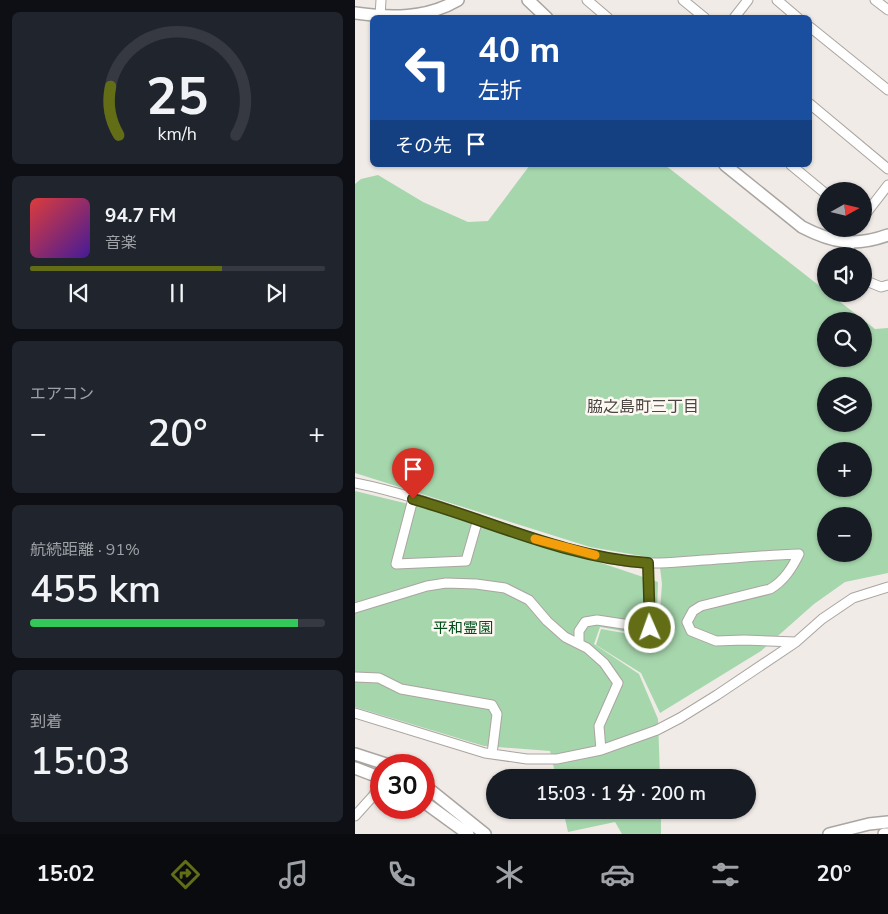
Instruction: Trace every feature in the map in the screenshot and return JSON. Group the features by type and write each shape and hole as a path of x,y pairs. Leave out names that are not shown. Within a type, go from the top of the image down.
{"street":[{"path":"380,15 381,0"},
{"path":"418,15 433,12 457,0"},
{"path":"528,0 544,15"},
{"path":"587,0 604,15"},
{"path":"683,0 701,15"},
{"path":"736,15 747,0"},
{"path":"777,0 794,15"},
{"path":"875,0 888,10"},
{"path":"355,13 372,15"},
{"path":"812,29 888,90"},
{"path":"812,106 888,169"},
{"path":"727,167 802,227 812,232 850,243 869,241 888,235"},
{"path":"793,167 817,187"},
{"path":"873,204 888,185"},
{"path":"849,247 850,243"},
{"path":"872,283 881,287 888,285"},
{"path":"355,484 383,489 454,510 515,533 626,562 663,564 799,554 791,570 777,585 770,589 701,606 693,611 687,622 691,631 715,641 796,642"},
{"path":"413,499 396,564 466,561 478,519"},
{"path":"579,644 579,631 585,622 597,620 650,628 648,563"},
{"path":"355,608 427,586 446,583 476,584 505,588 529,600 565,637 587,648 604,663 618,682 599,726 601,750"},
{"path":"355,713 492,754 527,759 557,758 601,750 657,730 680,718 796,642 822,619 853,598 888,587"},
{"path":"355,676 379,678 401,689 492,704 497,714 492,754"},
{"path":"355,754 370,759"},
{"path":"355,768 370,774"},
{"path":"435,794 485,834"},
{"path":"355,816 370,799"},
{"path":"435,810 468,834"},
{"path":"829,834 888,821"}],"green space":[{"path":"528,167 668,167 817,284 817,302 840,302 853,312 817,312 817,367 872,367 872,327 875,329 888,328 888,573 845,582 814,604 761,651 660,713 641,673 596,645 601,629 658,639 662,584 659,559 590,547 355,473 355,184 361,179 378,175 423,202 468,222 488,221"},
{"name":"平和霊園","path":"355,491 470,519 658,582 656,637 600,627 594,644 639,674 658,719 660,769 554,769 550,751 484,746 355,707"},
{"path":"565,819 661,819 661,834 622,834 615,822 568,832"}],"slow traffic":[{"path":"535,539 595,555"}],"district":[{"name":"脇之島町三丁目","path":"643,406"}],"route":[{"path":"413,499 454,510 515,533 578,551 626,562 648,563 650,628"}]}
